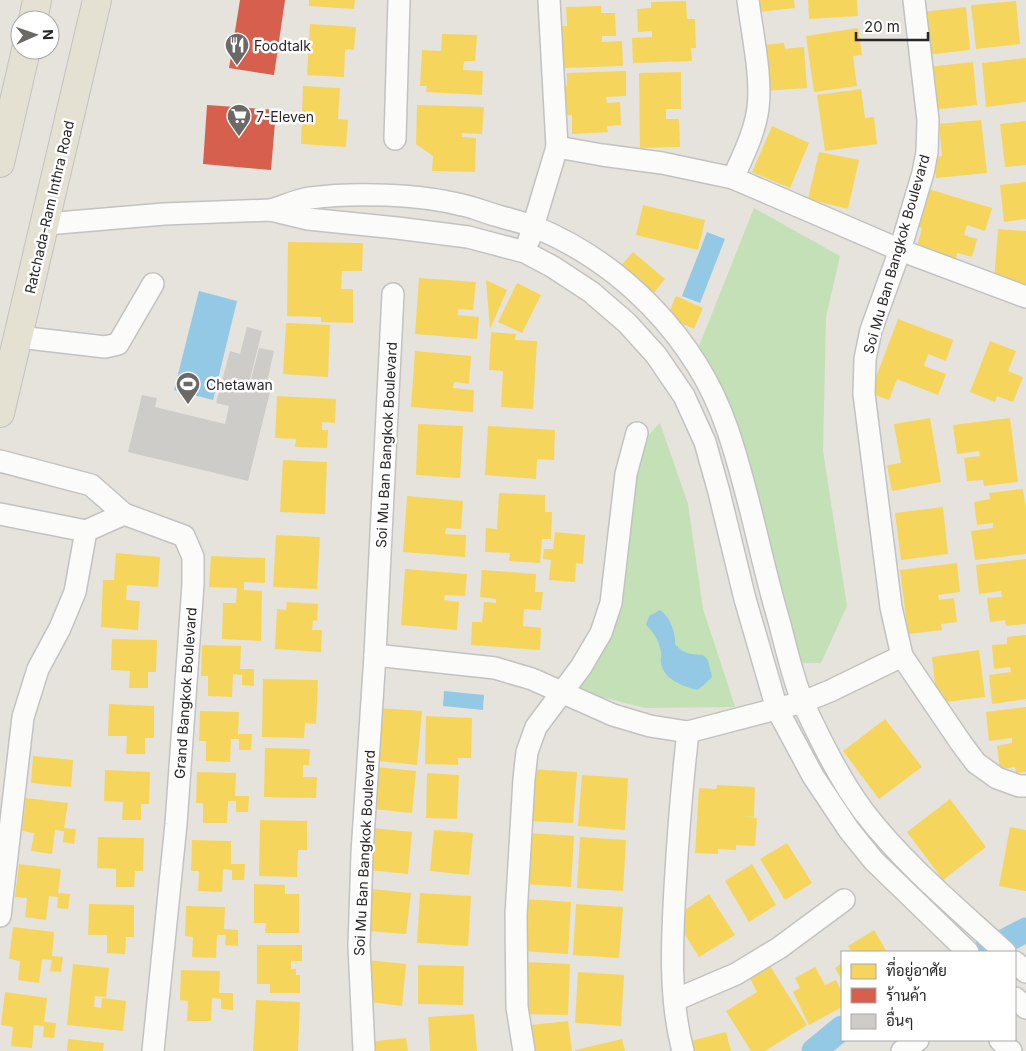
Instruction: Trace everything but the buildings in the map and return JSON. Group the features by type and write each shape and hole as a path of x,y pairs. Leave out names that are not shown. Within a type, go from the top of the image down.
{"main road":[{"name":"Ratchada-Ram Inthra Road","path":"0,414 97,0"},
{"path":"0,163 24,60"}],"street":[{"path":"395,138 399,0"},
{"path":"525,252 557,147 549,0"},
{"path":"733,178 749,141 758,108 757,67 748,0"},
{"name":"Soi Mu Ban Bangkok Boulevard","path":"914,0 928,120 927,152 923,174 900,250 871,330 865,359 864,394 891,607 902,656 960,743 976,763 998,778 1019,786 1026,786"},
{"path":"557,147 670,164 733,178 900,250 1026,297"},
{"path":"271,210 307,198 344,195 407,197 460,204 533,227 566,242 606,267 644,298 680,338 710,386 727,426 740,470 768,585 803,702 843,781 865,813 901,854 1004,951"},
{"path":"46,224 164,214 271,210 308,219 468,237 525,252 553,267 591,292 627,323 656,355 684,396 705,442 745,599 778,709 813,776 849,830 874,861 964,947"},
{"path":"19,337 104,347 118,344 152,284"},
{"name":"Soi Mu Ban Bangkok Boulevard","path":"364,1051 360,1003 359,937 362,853 375,656 393,294"},
{"path":"524,1051 516,1007 516,915 527,752 536,728 561,692 581,668 602,633 611,603 626,474 637,432"},
{"name":"Grand Bangkok Boulevard","path":"0,461 90,485 124,514 184,536 192,557 193,584 176,824 153,1051"},
{"path":"0,514 86,531 124,514"},
{"path":"0,916 23,717 38,669 60,628 75,592 86,531"},
{"path":"375,656 496,668 532,679 613,715 650,726 688,732 803,702 902,656"},
{"path":"683,1051 675,1000 672,945 682,787 688,732"},
{"path":"675,1000 736,974 779,948 844,900"},
{"path":"1016,963 1026,972"},
{"path":"1016,999 1026,1008"},
{"path":"902,1051 917,1041"},
{"path":"1001,1041 1011,1051"}],"green space":[{"path":"754,208 840,256 826,317 823,451 847,606 821,663 797,663 696,354"},
{"path":"660,423 688,504 703,609 735,707 645,708 570,689 609,630 632,471 645,439"}],"water":[{"path":"707,232 725,239 700,303 682,296"},
{"path":"199,291 237,301 213,400 174,390"},
{"path":"660,610 672,625 675,644 687,653 703,655 708,660 712,677 697,690 670,678 663,669 659,644 654,634 646,625 649,616"},
{"path":"444,691 484,695 483,710 443,706"}],"waterway":[{"path":"986,951 1026,930"},
{"path":"814,1051 841,1029"}],"place":[{"name":"Foodtalk","path":"237,66"},
{"name":"7-Eleven","path":"239,137"},
{"name":"Chetawan","path":"188,405"}]}
